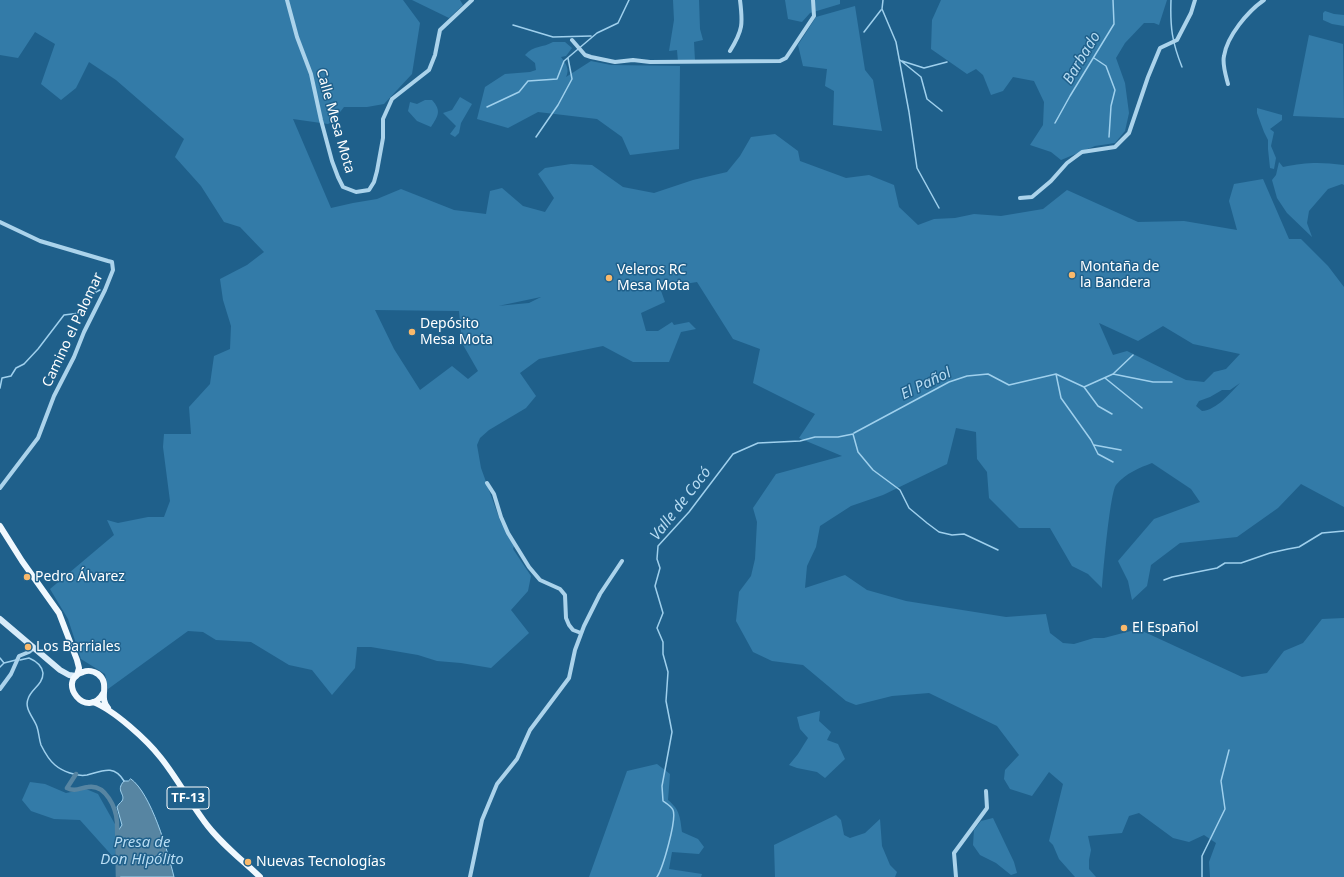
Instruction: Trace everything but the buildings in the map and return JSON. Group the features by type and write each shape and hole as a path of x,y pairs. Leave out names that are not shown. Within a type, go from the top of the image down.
{"main road":[{"path":"0,526 59,613 79,668 72,685"},
{"path":"77,660 88,671 94,672 102,678 104,682 103,700 110,711"},
{"path":"77,676 88,671"},
{"name":"TF-13","path":"72,685 78,699 83,702 93,702 110,711 126,723 161,757 204,822 260,877"},
{"path":"93,702 101,697 104,692"}],"street":[{"name":"Calle Mesa Mota","path":"287,0 297,37 311,74 321,120 338,177 343,188 356,192 369,190 374,182 383,138 383,119 392,99 429,70 435,55 440,30 472,0"},
{"path":"730,51 740,35 742,25 740,0"},
{"path":"572,40 585,54 615,62 632,60 650,62 780,61 786,58 814,16 813,0"},
{"path":"1020,198 1032,196 1051,181 1067,163 1082,152 1115,147 1129,133 1148,77 1160,48 1177,40 1191,13 1195,0"},
{"path":"1228,84 1223,58 1227,46 1243,18 1264,0"},
{"name":"Camino el Palomar","path":"0,222 40,241 112,262 114,266 105,290 54,396 38,438 0,488"},
{"path":"488,483 494,494 508,533 529,567 540,580 560,589 565,596 566,618 568,625 573,630 581,633"},
{"path":"470,877 482,820 497,784 517,759 530,730 569,678 575,650 581,633 600,594 622,561"},
{"path":"0,619 60,670 72,685"},
{"path":"0,689 11,674 19,656 34,648"},
{"path":"60,670 69,675 77,676"},
{"path":"956,877 954,853 987,808 986,791"}],"shaded area":[{"path":"0,0 403,0 420,23 412,74 384,104 367,107 344,107 333,121 328,124 293,119 331,208 377,199 401,189 454,210 486,214 490,191 502,188 523,206 545,212 554,198 538,174 545,168 571,164 592,165 623,187 654,193 693,180 727,172 740,156 751,137 775,134 798,151 800,161 846,178 869,175 894,185 899,207 918,225 934,219 955,218 974,214 1001,216 1043,209 1067,190 1138,222 1184,221 1237,230 1229,201 1234,184 1263,179 1289,239 1301,239 1328,266 1344,287 1344,507 1301,484 1278,508 1237,537 1180,543 1151,565 1147,586 1132,600 1128,581 1118,561 1154,519 1200,502 1191,489 1152,463 1128,474 1116,485 1111,502 1102,588 1088,574 1072,566 1050,528 1019,528 989,498 987,472 977,459 976,432 956,428 947,464 883,495 851,506 820,526 816,547 807,566 805,588 845,575 867,590 906,601 1006,617 1046,614 1050,633 1063,643 1074,644 1094,638 1104,638 1138,629 1242,677 1267,673 1284,651 1303,643 1322,619 1344,618 1344,877 1210,877 1209,862 1216,843 1204,835 1189,842 1173,838 1139,813 1129,816 1122,833 1088,836 1091,850 1089,869 1096,877 1075,877 1059,859 1053,845 1049,841 1063,784 1049,772 1032,796 1010,789 1004,779 1005,770 1019,755 997,726 929,693 892,696 856,705 846,701 803,665 772,661 753,652 736,621 739,592 751,576 755,559 757,522 753,508 776,474 842,456 799,438 815,414 753,383 760,349 733,339 697,282 660,288 665,302 641,313 646,331 658,331 672,322 674,325 689,322 696,329 681,332 669,362 633,362 603,346 539,359 520,373 536,396 526,408 489,430 480,438 477,445 481,468 501,523 515,543 513,549 531,576 528,591 511,610 529,633 491,668 437,661 418,655 371,647 357,647 355,668 332,695 312,670 289,665 251,642 216,640 203,632 188,631 108,689 105,674 81,659 68,619 50,589 114,535 107,520 118,523 148,517 164,517 170,501 163,447 164,434 191,434 189,407 210,384 214,356 230,349 231,326 223,300 220,279 247,265 264,252 240,227 224,222 201,186 175,157 184,139 116,80 89,62 76,88 61,100 41,84 55,44 35,32 18,58 0,55","holes":["541,297 529,303 499,306","375,310 459,311 462,343 478,371 468,379 452,366 420,390 394,349","1099,323 1138,341 1163,326 1193,344 1240,354 1226,369 1214,372 1204,382 1186,380 1127,351 1113,355","1240,383 1213,408 1202,411 1196,406 1199,401 1222,390 1230,390"]},
{"path":"412,0 460,0 463,5 449,18"},
{"path":"673,0 699,0 700,29 703,40 694,42 695,61 678,62 677,50 669,51 674,20"},
{"path":"785,0 840,0 840,4 810,13 802,22 788,19"},
{"path":"941,0 1167,0 1159,25 1154,23 1144,23 1125,43 1116,58 1125,83 1129,113 1125,131 1115,143 1095,146 1061,160 1051,152 1030,145 1043,125 1044,102 1034,81 1013,77 1003,91 991,95 983,75 976,69 967,74 931,49 932,20"},
{"path":"855,6 865,70 873,80 882,131 833,125 834,91 825,86 827,69 803,66 798,45 816,17"},
{"path":"1325,11 1344,15 1344,26 1332,24 1323,20 1323,13"},
{"path":"1309,35 1343,44 1344,118 1293,116"},
{"path":"553,42 565,42 572,48 566,56 561,57 566,64 566,77 591,61 611,65 680,66 679,149 630,155 622,137 597,119 538,112 508,128 477,119 485,87 505,74 530,72 536,70 535,63 525,55 535,48"},
{"path":"460,97 472,104 461,123 459,133 455,137 450,134 456,126 443,113 452,110"},
{"path":"425,100 432,100 438,110 437,117 431,127 417,121 408,111 410,102 417,104"},
{"path":"1257,108 1282,115 1282,120 1270,129 1274,132 1271,146 1276,158 1274,169 1270,168 1268,140 1257,113"},
{"path":"1279,162 1283,167 1314,163 1344,165 1344,185 1342,184 1328,189 1309,211 1307,223 1312,237 1287,213 1277,198 1272,180 1276,175"},
{"path":"820,711 819,721 831,732 827,740 838,744 845,759 825,778 817,772 789,765 808,738 800,729 797,717"},
{"path":"657,764 670,774 668,800 679,814 682,832 698,839 704,847 699,854 672,852 669,869 702,874 701,877 589,877 627,771"},
{"path":"30,782 45,784 66,793 86,789 98,794 116,826 115,859 80,820 54,819 31,811 22,800"},
{"path":"836,815 841,820 844,835 850,838 865,833 880,819 882,846 890,865 897,872 895,877 775,877 774,845"},
{"path":"993,818 1014,862 1017,873 1011,875 996,863 980,855 973,845 974,830 981,821"}],"water":[{"name":"Presa de Don Hipólito","path":"131,779 138,786 152,810 168,853 174,877 119,877 118,831 122,825 117,807 123,799 120,790 121,784 124,781"}],"waterway":[{"path":"487,107 519,92 528,81 557,79 564,61 597,33 618,23 629,0"},
{"path":"883,0 882,9 896,42 909,112 917,168 939,208"},
{"name":"Barbado","path":"1055,123 1114,24 1113,0"},
{"path":"1171,0 1172,34 1182,67"},
{"path":"864,32 881,10"},
{"path":"513,25 553,37 591,36"},
{"path":"536,137 558,105 572,79 568,58"},
{"path":"1094,58 1106,66 1115,90 1111,106 1109,137"},
{"path":"900,60 921,77 927,99 942,111"},
{"path":"902,61 924,68 947,62"},
{"path":"0,388 2,378 11,376 16,368 24,364 38,349 64,315 80,313 87,299 92,294 100,290"},
{"path":"1113,374 1133,355"},
{"name":"El Pañol","path":"854,433 949,382 967,376 988,374 1009,385 1056,374 1084,387 1113,374 1153,382 1172,382"},
{"path":"1056,374 1061,398 1091,440 1098,454 1113,462"},
{"path":"1105,378 1142,408"},
{"path":"1084,387 1098,406 1112,414"},
{"name":"Valle de Cocó","path":"657,877 669,844 674,815 673,810 663,801 662,786 672,732 666,701 668,672 663,654 663,642 657,628 663,613 655,586 660,568 657,559 658,546 689,512 733,454 758,443 800,441 815,437 838,437 853,434 858,452 873,470 900,490 909,508 927,523 939,532 952,535 964,534 998,550"},
{"path":"1094,445 1121,450"},
{"path":"1164,580 1217,568 1225,563 1241,563 1270,553 1299,547 1322,533 1344,531"},
{"path":"0,658 4,663"},
{"path":"20,660 29,658 34,660 41,668 43,673 41,681 28,699 27,706 36,724 41,745 51,761 62,769 79,775 87,775 107,770 116,772 124,781"},
{"path":"4,663 16,660"},
{"path":"0,667 4,663"},
{"path":"1202,877 1202,856 1225,809 1221,781 1229,750"},
{"path":"76,774 67,788 75,790 94,787 100,789 109,798 115,810 117,822 118,877"}],"place":[{"name":"Montaña de la Bandera","path":"1072,275"},
{"name":"Veleros RC Mesa Mota","path":"609,278"},
{"name":"Depósito Mesa Mota","path":"412,332"},
{"name":"Pedro Álvarez","path":"27,577"},
{"name":"El Español","path":"1124,628"},
{"name":"Los Barriales","path":"28,647"},
{"name":"Nuevas Tecnologías","path":"248,862"}]}
